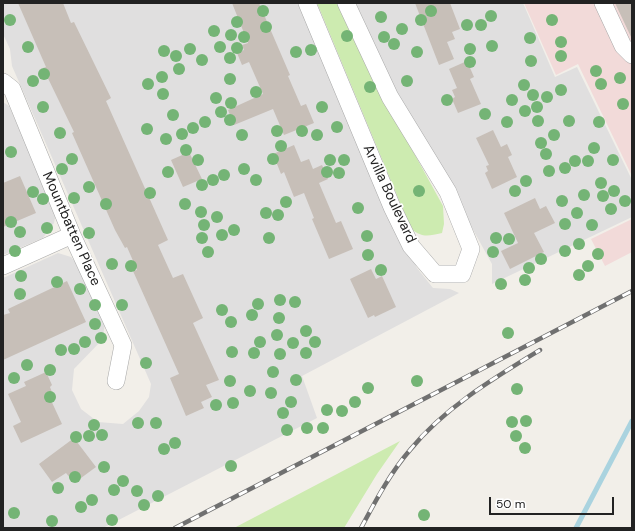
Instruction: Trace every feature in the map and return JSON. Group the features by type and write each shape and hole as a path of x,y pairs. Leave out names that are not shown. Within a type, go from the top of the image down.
{"street":[{"name":"Arvilla Boulevard","path":"307,3 392,207 411,246 435,274 462,274 471,249 448,192 390,97 346,3"},
{"path":"603,3 623,46 632,55"},
{"name":"Mountbatten Place","path":"3,82 12,89 72,235 122,344 116,381"},
{"path":"3,266 72,235"}],"shaded area":[{"path":"3,3 299,3 385,203 417,268 433,288 450,289 459,293 302,376 317,418 103,528 3,528 3,278 58,253 71,257 80,268 105,324 102,340 74,369 72,390 81,409 98,422 123,424 139,411 149,397 151,384 12,66 10,49 3,34"},
{"path":"355,3 523,3 555,77 577,67 632,180 632,217 492,284 492,264 387,74"},
{"path":"524,3 632,3 632,176 578,64 556,75"},
{"path":"3,102 9,106 56,213 54,223 43,238 3,255"},
{"path":"632,219 632,252 605,266 591,239"}],"green space":[{"path":"317,3 337,3 370,73 443,206 444,224 442,233 426,236 411,229"},
{"path":"400,441 377,474 344,528 234,528"}],"building":[{"path":"18,3 63,3 71,23 74,22 111,98 106,101 168,240 158,245 173,278 183,274 203,318 193,323 219,380 206,385 212,397 201,402 204,408 186,416 170,378 179,374 133,271 137,270 127,247 125,248 115,230 72,133 74,132 43,68 46,67"},
{"path":"232,3 259,3 290,75 288,76 301,106 306,104 314,123 284,135 273,109 234,125 228,110 263,94 249,62 242,65 237,53 244,50 242,45 248,43"},
{"path":"415,3 450,3 460,29 452,32 455,39 447,42 454,59 439,65"},
{"path":"615,3 632,3 632,39"},
{"path":"467,61 474,77 470,79 481,104 458,113 452,99 455,97 452,90 457,88 449,69"},
{"path":"493,130 501,147 507,144 512,155 508,157 517,177 492,189 485,173 488,171 486,166 489,165 476,138"},
{"path":"294,145 301,162 309,159 313,169 322,165 328,179 319,183 336,223 341,221 353,249 329,259 312,219 314,218 304,193 294,197 284,172 281,174 273,154"},
{"path":"189,152 202,179 183,187 171,160"},
{"path":"20,176 36,213 3,227 3,183"},
{"path":"535,198 540,209 546,206 555,223 534,233 544,252 510,269 501,251 518,243 504,213"},
{"path":"371,269 376,279 382,276 396,307 375,317 374,315 368,318 350,279"},
{"path":"67,281 86,322 3,360 3,315 10,313 8,309"},
{"path":"46,372 52,385 50,387 53,395 49,396 62,424 21,443 13,426 21,422 8,394 26,386 24,382"},
{"path":"74,438 96,467 81,478 78,474 71,479 66,473 52,482 39,464"}],"waterway":[{"path":"576,528 632,421"}],"railway":[{"path":"175,528 632,291"},
{"path":"361,528 396,468 423,435 454,407 470,395 540,350"}]}
